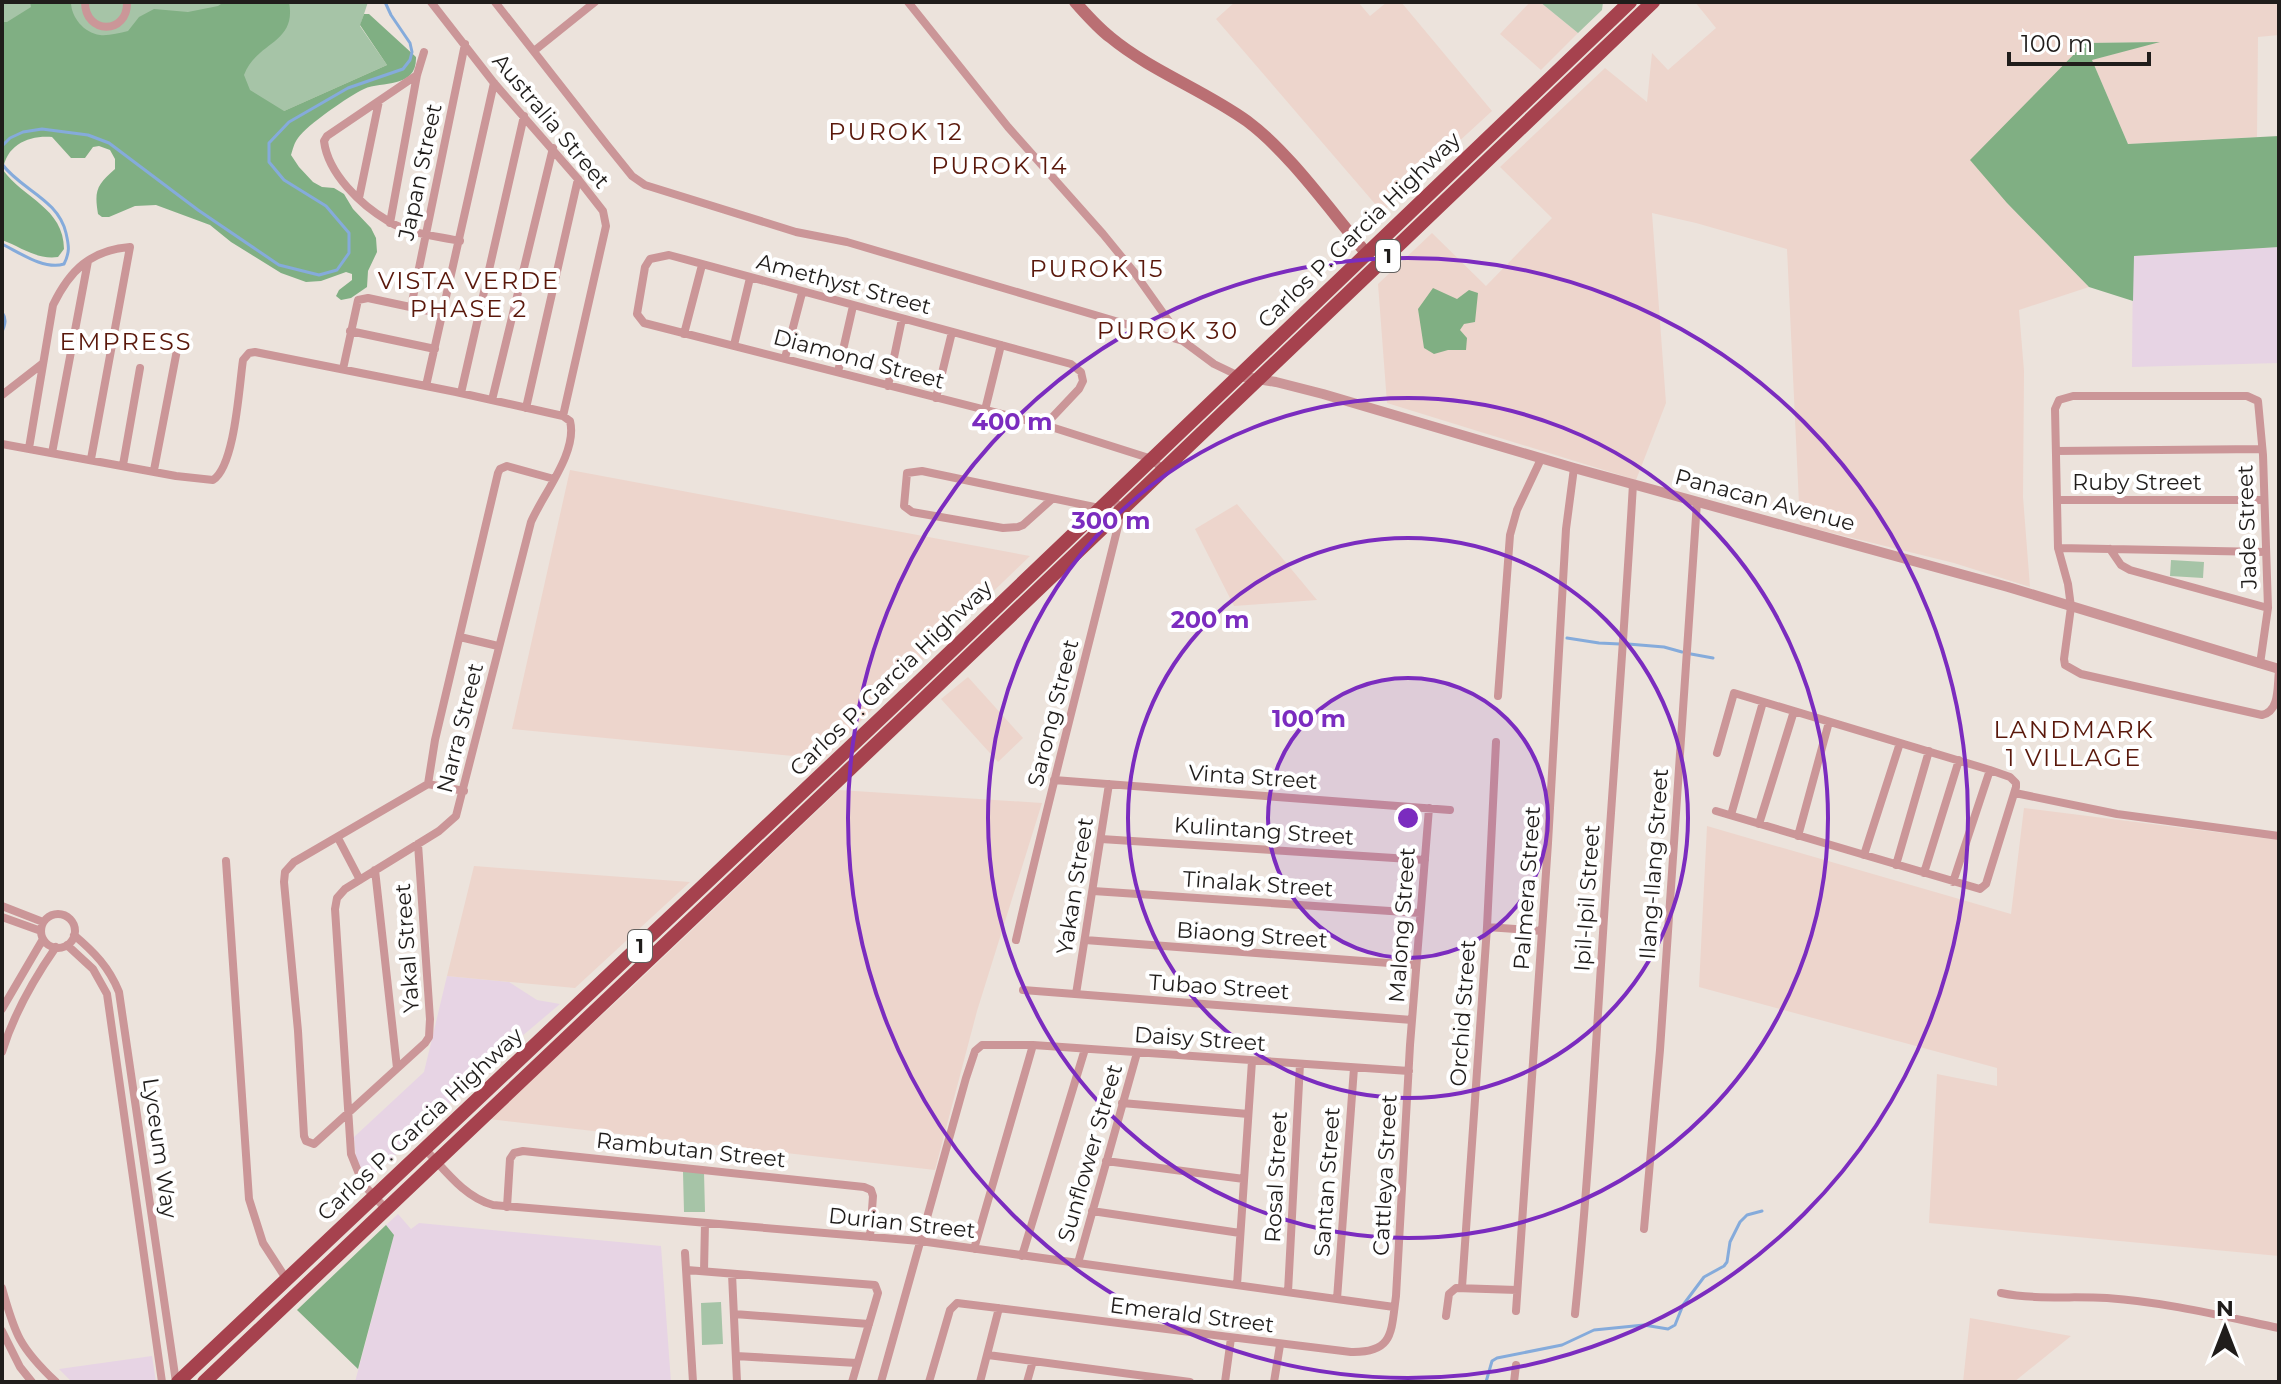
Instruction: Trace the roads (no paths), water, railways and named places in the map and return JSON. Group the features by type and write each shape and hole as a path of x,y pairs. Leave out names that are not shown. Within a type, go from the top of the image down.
{"highway":[{"name":"Carlos P. Garcia Highway","path":"177,1382 1112,498 1630,2"},
{"name":"Carlos P. Garcia Highway","path":"204,1382 1653,2"},
{"path":"1426,197 1436,209"},
{"path":"1306,312 1317,323"},
{"path":"254,1311 266,1323"}],"main road":[{"path":"1075,2 1110,38 1233,111 1260,131 1367,254"}],"street":[{"path":"85,2 88,16 103,27 121,21 127,10 127,2"},
{"name":"Australia Street","path":"431,2 494,83 553,148 603,211 606,226 563,416"},
{"path":"495,2 624,165 645,185 796,232 847,242 1183,341"},
{"path":"534,51 595,2"},
{"path":"908,2 1008,127 1111,244 1183,341 1214,364 1239,376"},
{"name":"Japan Street","path":"411,307 465,44"},
{"path":"390,223 424,52"},
{"path":"417,75 324,141 336,173 359,198 390,223 460,241"},
{"path":"426,386 494,83"},
{"path":"359,198 379,101"},
{"path":"461,393 524,116"},
{"path":"492,400 553,148"},
{"path":"526,408 578,179"},
{"path":"29,448 53,305 64,285 88,259 107,250 130,247 91,459"},
{"name":"Amethyst Street","path":"637,314 645,267 650,259 669,255 1071,364 1081,372 1083,381 1045,425"},
{"path":"52,453 88,259"},
{"path":"684,334 702,265"},
{"path":"734,345 750,278"},
{"path":"785,358 802,293"},
{"path":"343,369 358,300 368,298 443,314"},
{"path":"838,372 853,306"},
{"name":"Diamond Street","path":"637,314 644,323 684,334 1045,425 1152,459 1163,470"},
{"path":"888,386 902,319"},
{"path":"350,331 435,349"},
{"path":"936,398 952,332"},
{"path":"985,410 1001,345"},
{"path":"154,470 177,350"},
{"path":"2,444 207,480 218,477 229,453 243,360 249,353 343,369 563,416"},
{"path":"2,395 42,363"},
{"path":"123,465 140,368"},
{"name":"Panacan Avenue","path":"1239,376 1323,394 1541,459 2071,607 2279,670"},
{"name":"Jade Street","path":"2056,451 2055,409 2059,400 2073,396 2254,398 2259,406 2262,449 2268,608 2260,664"},
{"name":"Narra Street","path":"385,1208 363,1184 353,1164 347,1115 335,903 341,893 450,823 456,816 531,522 568,451 572,429 570,421 563,416"},
{"path":"2262,449 2056,451 2058,548 2071,607 2064,659 2065,665 2081,674 2262,715 2274,708 2279,670"},
{"path":"1498,696 1510,535 1517,510 1541,459"},
{"path":"428,784 435,740 498,473 503,467 512,467 554,479"},
{"name":"Palmera Street","path":"1516,1311 1566,529 1574,468"},
{"path":"1052,499 1023,525 1003,528 912,512 903,501 907,473 917,471 1052,499 1100,509"},
{"name":"Ipil-Ipil Street","path":"1575,1314 1622,676 1633,484"},
{"path":"1112,498 1122,510"},
{"name":"Ruby Street","path":"2057,500 2264,500"},
{"name":"Ilang-Ilang Street","path":"1644,1229 1660,1050 1697,502"},
{"name":"Sarong Street","path":"1016,940 1122,510"},
{"path":"2058,548 2266,552"},
{"path":"2110,549 2121,565 2130,570 2268,608"},
{"path":"460,637 498,646"},
{"path":"1716,811 1975,889 1984,888 1986,884 2016,783 1959,760 1734,693 1717,753"},
{"path":"1731,815 1763,702"},
{"path":"1759,824 1794,711"},
{"path":"1798,836 1829,722"},
{"name":"Orchid Street","path":"1462,1287 1487,927 1496,742"},
{"path":"1864,855 1900,743"},
{"path":"1896,865 1929,751"},
{"path":"1924,873 1959,760"},
{"path":"1953,882 1990,770"},
{"name":"Vinta Street","path":"1054,780 1450,810"},
{"path":"360,880 338,838 428,784 464,791"},
{"name":"Yakan Street","path":"1076,994 1109,784"},
{"path":"2015,793 2117,814 2279,836"},
{"name":"Malong Street","path":"1410,1045 1429,808"},
{"name":"Yakal Street","path":"338,838 294,862 285,872 284,882 304,1136 306,1141 314,1144 425,1043 430,1028 418,844"},
{"name":"Kulintang Street","path":"1101,839 1425,860"},
{"path":"226,861 249,1199 263,1243 287,1280"},
{"path":"375,870 397,1068"},
{"name":"Tinalak Street","path":"1093,891 1420,913"},
{"path":"2,906 42,931 51,946 67,945 74,935 73,923 66,916 51,915 42,931 2,1009"},
{"path":"2,917 42,931"},
{"path":"1487,927 1542,931"},
{"name":"Lyceum Way","path":"74,935 102,961 113,976 119,992 177,1382"},
{"name":"Biaong Street","path":"1085,940 1416,965"},
{"name":"Lyceum Way","path":"67,945 93,969 107,994 162,1382"},
{"path":"2,1052 9,1029 27,993 56,947"},
{"name":"Tubao Street","path":"1023,990 1412,1020"},
{"name":"Daisy Street","path":"920,1241 975,1051 988,1044 1409,1071"},
{"path":"974,1249 1033,1045"},
{"name":"Cattleya Street","path":"1394,1307 1410,1045"},
{"path":"1022,1256 1085,1049"},
{"name":"Sunflower Street","path":"1078,1263 1137,1053"},
{"path":"1237,1285 1252,1061"},
{"name":"Rosal Street","path":"1288,1292 1300,1064"},
{"name":"Santan Street","path":"1337,1299 1354,1068"},
{"path":"1122,1103 1248,1114"},
{"name":"Durian Street","path":"425,1149 473,1197 507,1207 920,1241 1394,1307"},
{"name":"Rambutan Street","path":"507,1207 510,1159 514,1153 523,1151 864,1187 871,1190 873,1196 870,1237"},
{"path":"1106,1161 1244,1179"},
{"path":"1092,1211 1240,1233"},
{"path":"704,1271 705,1223"},
{"path":"881,1382 920,1241"},
{"path":"685,1253 693,1382"},
{"path":"687,1270 872,1284 877,1287 878,1293 852,1382"},
{"path":"732,1274 737,1382"},
{"path":"2,1288 17,1337 32,1358 56,1382"},
{"path":"1446,1316 1449,1294 1456,1288 1517,1290"},
{"path":"2001,1293 2026,1298 2105,1298 2191,1308 2279,1328"},
{"name":"Emerald Street","path":"929,1382 950,1310 954,1304 960,1303 1280,1345 1365,1353 1387,1341 1394,1307"},
{"path":"980,1382 999,1308"},
{"path":"734,1314 869,1324"},
{"path":"2,1331 20,1367 31,1381"},
{"path":"156,1336 169,1333"},
{"path":"1225,1382 1231,1338"},
{"path":"1274,1382 1280,1345"},
{"path":"988,1355 1190,1382"},
{"path":"736,1356 857,1363"},
{"path":"1027,1382 1033,1361"},
{"path":"1514,1382 1516,1365"}],"waterway":[{"path":"2,146 23,132 42,129 88,135 109,143 198,210 279,265 319,275 337,270 349,253 349,233 326,206 284,180 269,162 269,143 289,122 348,88 403,69 410,60 410,43 385,2"},
{"path":"2,164 47,203 62,221 68,252 64,264 48,265 2,244"},
{"path":"2,312 5,317 2,332"},
{"path":"1567,638 1620,644"},
{"path":"1628,644 1682,652"},
{"path":"1691,654 1713,658"},
{"path":"1486,1382 1492,1361 1497,1358 1562,1345 1594,1330 1644,1325 1668,1329 1675,1325 1683,1305 1704,1277 1727,1262 1730,1242 1740,1222 1747,1215 1762,1211"}],"district":[{"name":"PUROK 12","path":"896,131"},
{"name":"PUROK 14","path":"1000,165"},
{"name":"PUROK 15","path":"1097,268"},
{"name":"VISTA VERDE PHASE 2","path":"469,294"},
{"name":"PUROK 30","path":"1168,330"},
{"name":"EMPRESS","path":"126,341"},
{"name":"LANDMARK 1 VILLAGE","path":"2074,743"}]}
